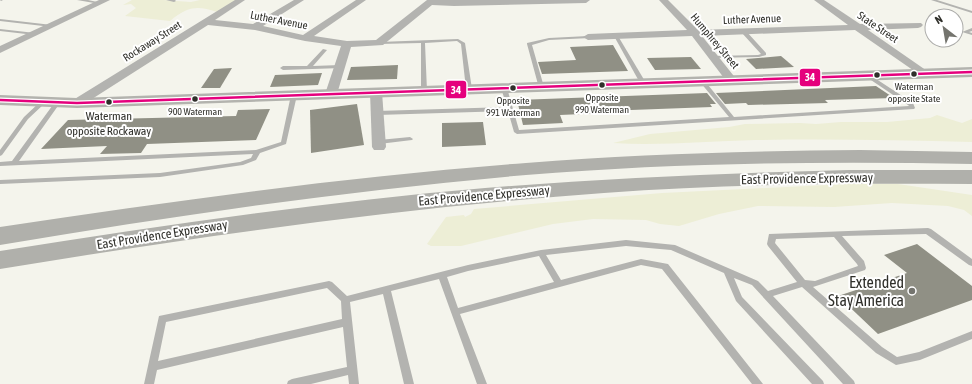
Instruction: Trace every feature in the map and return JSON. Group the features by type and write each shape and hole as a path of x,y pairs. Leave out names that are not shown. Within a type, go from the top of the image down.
{"highway":[{"name":"East Providence Expressway","path":"0,236 176,208 276,195 401,181 525,170 639,162 775,158 972,158"},
{"name":"East Providence Expressway","path":"0,260 138,237 252,221 359,207 485,194 606,185 708,180 841,176 972,177"}],"main road":[{"path":"0,100 77,103 972,72"}],"street":[{"name":"Rockaway Street","path":"77,103 241,0"},
{"path":"255,27 300,0"},
{"path":"305,38 362,0"},
{"path":"379,43 431,1 454,3 586,0"},
{"name":"Humphrey Street","path":"663,0 694,34 732,80"},
{"name":"State Street","path":"818,0 924,74"},
{"path":"0,50 103,2"},
{"name":"Luther Avenue","path":"206,22 255,27 305,38 347,44 379,43"},
{"name":"Luther Avenue","path":"588,37 918,25"},
{"path":"331,94 347,44"},
{"path":"376,92 379,144"}],"lane":[{"path":"79,0 103,2"},
{"path":"168,0 174,1"},
{"path":"933,0 972,12"},
{"path":"0,20 52,26"},
{"path":"972,29 964,32 972,34"},
{"path":"0,30 35,34"},
{"path":"713,57 759,56 764,54 744,32"},
{"path":"616,36 643,83"},
{"path":"541,87 529,44 549,39 588,37"},
{"path":"423,41 424,91"},
{"path":"379,43 462,41 469,89"},
{"path":"308,68 325,50"},
{"path":"283,68 340,67"},
{"path":"504,88 517,132 912,108 911,104 867,75"},
{"path":"702,81 733,119"},
{"path":"0,164 256,152 284,143 294,95"},
{"path":"14,163 50,103"},
{"path":"0,154 26,118 50,103"},
{"path":"377,113 510,109"},
{"path":"379,144 410,139"},
{"path":"0,182 160,175 241,164 254,159 256,152"},
{"path":"972,263 928,231 772,236 770,244 803,283 879,350 896,361 920,356 972,335"},
{"path":"766,295 803,283 815,284 862,268 861,263 836,234"},
{"path":"345,300 442,275 541,253 626,243 672,247 755,283 850,384"},
{"path":"541,253 559,284"},
{"path":"455,312 641,262 665,266 758,384"},
{"path":"727,270 739,299 819,384"},
{"path":"442,275 482,384"},
{"path":"148,384 162,319 329,284 345,300 354,384"},
{"path":"386,290 409,384"},
{"path":"152,367 347,322"},
{"path":"292,384 352,370"}],"green space":[{"path":"132,0 191,2 200,0 240,0 217,12 203,8 187,10 170,21 125,16 136,8 131,4 123,5"},
{"path":"937,115 962,123 972,119 972,142 891,140 756,140 666,144 613,143 650,134 729,127 745,124 887,122 930,118"},
{"path":"847,184 898,184 972,195 972,216 964,210 948,206 892,203 834,207 758,206 719,214 679,226 660,224 646,220 593,219 553,224 461,246 431,246 427,244 446,217 464,215 465,217 471,214 474,209 662,193"}],"building":[{"path":"613,45 628,71 542,74 538,62 576,60 570,47"},
{"path":"781,56 794,67 756,69 746,59"},
{"path":"691,57 701,69 655,70 647,58"},
{"path":"398,65 397,79 347,80 351,67"},
{"path":"232,68 220,88 201,88 214,69"},
{"path":"322,73 318,85 270,87 275,75"},
{"path":"876,86 894,98 825,100 828,103 748,105 746,103 725,104 716,93"},
{"path":"707,93 716,104 710,104 712,107 604,111 605,113 560,115 563,123 523,125 517,100"},
{"path":"357,104 364,145 311,153 310,110"},
{"path":"270,109 256,140 147,144 141,153 100,154 107,146 41,149 68,120 236,116 238,110"},
{"path":"483,122 486,145 442,147 442,123"},
{"name":"Extended Stay America","path":"917,244 972,286 972,300 878,334 838,296 907,273 884,255"}],"transit line":[{"name":"34","path":"0,100 77,103 972,72"}],"place":[{"name":"Waterman opposite State","path":"914,74"},
{"name":"Opposite 990 Waterman","path":"602,85"},
{"name":"Opposite 991 Waterman","path":"513,88"},
{"name":"900 Waterman","path":"195,99"},
{"name":"Waterman opposite Rockaway","path":"109,102"},
{"name":"Extended Stay America","path":"912,291"}]}
